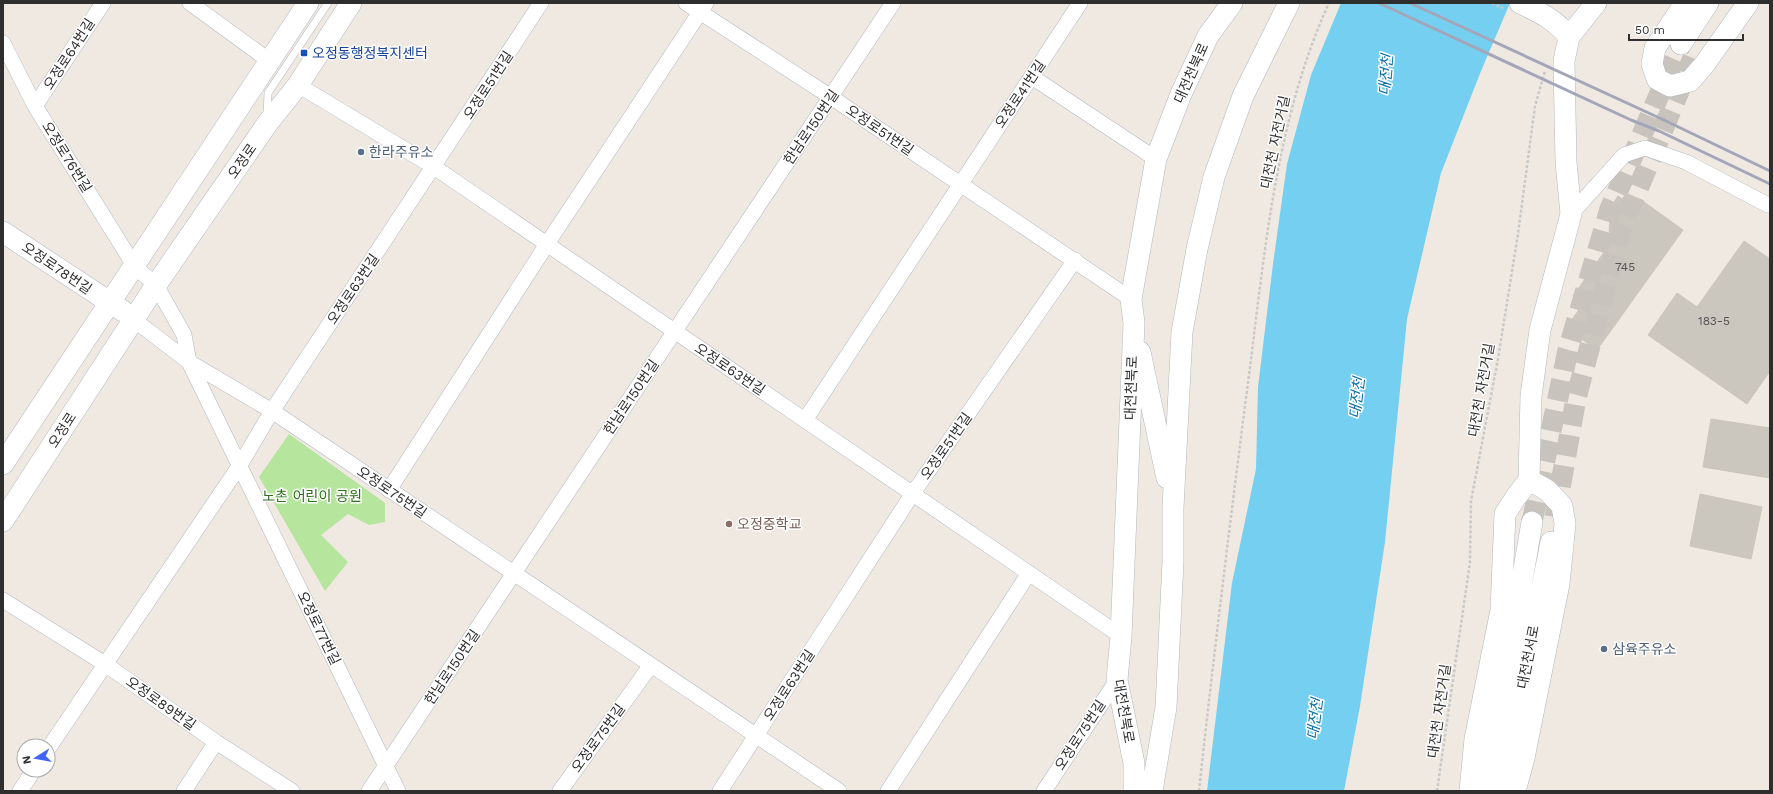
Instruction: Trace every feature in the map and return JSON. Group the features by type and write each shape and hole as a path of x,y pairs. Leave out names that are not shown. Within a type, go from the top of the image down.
{"main road":[{"path":"3,464 111,304 271,62 308,3"},
{"name":"오정로","path":"3,521 156,285 267,124 298,84 351,3"},
{"name":"대전천북로","path":"1134,791 1134,764 1117,680 1122,636 1134,323 1131,299 1156,159 1181,94 1208,36 1232,3"},
{"path":"1152,791 1166,707 1173,561 1173,508 1182,332 1199,242 1214,177 1243,96 1290,3"},
{"path":"1520,3 1540,13 1560,26 1569,37"},
{"path":"1470,791 1475,739 1501,610 1506,514 1516,497 1529,480 1531,396 1540,330 1571,214 1566,162 1564,61 1569,37 1596,3"},
{"path":"1708,3 1687,51 1732,3"},
{"path":"1682,5 1655,48 1652,64 1657,79 1670,86 1690,81 1748,3"},
{"name":"오정로78번길","path":"3,232 111,304"},
{"path":"111,304 134,319"},
{"path":"1134,323 1173,508"},
{"path":"1515,791 1524,758 1559,584 1565,524 1562,506 1547,490 1529,480"},
{"path":"1486,791 1532,522"},
{"name":"대전천서로","path":"1502,791 1554,523"}],"street":[{"name":"오정로64번길","path":"35,106 103,3"},
{"path":"190,3 271,62"},
{"name":"오정로51번길","path":"434,167 541,3"},
{"name":"오정로51번길","path":"686,3 703,7 831,97 1131,299"},
{"name":"한남로150번길","path":"369,791 893,3"},
{"name":"오정로41번길","path":"959,183 1032,77 1080,3"},
{"path":"389,490 547,244 703,7"},
{"name":"오정로76번길","path":"3,43 35,106 135,267 156,285"},
{"path":"1032,77 1156,159"},
{"name":"오정로63번길","path":"298,84 434,167 1122,636"},
{"path":"1571,214 1624,155 1645,148 1686,162 1769,206"},
{"name":"오정로63번길","path":"240,465 272,411 434,167"},
{"path":"805,420 959,183"},
{"name":"오정로51번길","path":"913,493 1075,260"},
{"path":"156,285 184,335 189,362"},
{"name":"오정로75번길","path":"134,319 189,362 272,411 840,791"},
{"name":"오정로77번길","path":"189,362 398,791"},
{"path":"55,738 240,465"},
{"name":"오정로63번길","path":"756,735 913,493"},
{"path":"888,791 1029,573"},
{"name":"오정로89번길","path":"3,600 105,664 216,742 292,791"},
{"name":"오정로75번길","path":"560,791 651,665"},
{"name":"오정로75번길","path":"1044,791 1117,680"},
{"path":"720,791 756,735"},
{"path":"184,791 216,742"},
{"path":"20,791 29,778"}],"lane":[{"path":"267,124 268,93 328,3"}],"path":[{"name":"대전천 자전거길","path":"1199,791 1251,355 1279,163 1301,73 1329,3"},
{"name":"대전천 자전거길","path":"1437,791 1470,562 1471,501 1498,358 1518,234 1535,106 1547,64"}],"green space":[{"name":"노촌 어린이 공원","path":"289,434 385,503 385,522 369,525 348,514 321,535 348,562 325,591 259,477"}],"water":[{"name":"대전천","path":"1341,3 1510,3 1481,71 1441,173 1407,319 1385,542 1360,706 1344,791 1207,791 1232,583 1256,469 1258,387 1287,164 1311,75"}],"building":[{"path":"1618,196 1638,210 1644,202 1683,230 1597,350 1566,328 1583,304 1573,296 1614,238 1609,231 1611,207"},
{"path":"1744,241 1770,259 1770,371 1747,404 1648,335 1677,293 1697,307"},
{"path":"1711,419 1770,428 1770,478 1703,467"},
{"path":"1700,494 1762,507 1751,559 1690,546"}],"tunnel":[{"path":"1532,522 1568,350 1610,209 1681,44"},
{"path":"1555,517 1576,398 1622,227 1693,58"}],"railway":[{"path":"1379,3 1631,120 1659,131 1770,184"},
{"path":"1410,3 1666,121 1770,171"}],"place":[{"name":"오정동행정복지센터","path":"304,53"},
{"name":"한라주유소","path":"361,152"},
{"name":"오정중학교","path":"729,524"},
{"name":"삼육주유소","path":"1604,649"}]}
